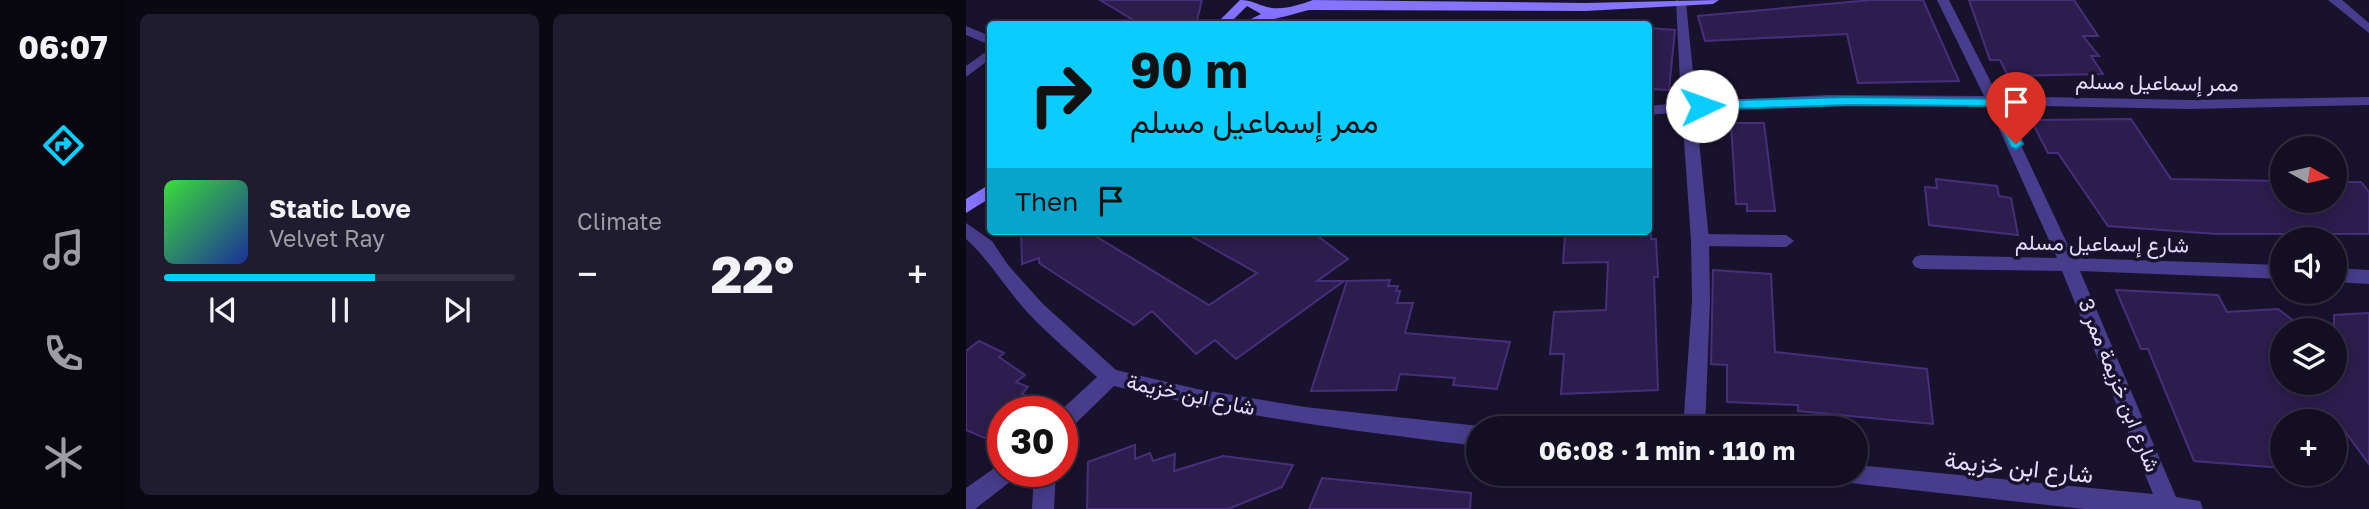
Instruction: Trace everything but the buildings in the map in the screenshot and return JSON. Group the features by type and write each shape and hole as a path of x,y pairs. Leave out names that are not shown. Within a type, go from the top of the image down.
{"street":[{"path":"1225,21 1248,0 1257,8 1276,12"},
{"path":"1254,21 1276,12 1316,3 1585,7 1713,0"},
{"path":"1943,0 1996,102 2070,263"},
{"path":"2334,0 2369,29"},
{"path":"1680,3 1700,240 1701,301 1695,416"},
{"path":"966,30 987,40"},
{"path":"966,73 987,56"},
{"name":"ممر إسماعيل مسلم","path":"1652,110 1687,106 1849,101 2228,104 2369,101"},
{"path":"966,207 987,192"},
{"name":"شارع ابن خزيمة","path":"966,229 986,246 1002,270 1036,309 1110,377 1197,398 1305,416 1466,435"},
{"name":"شارع إسماعيل مسلم","path":"1922,262 2070,263 2270,271"},
{"name":"شارع ابن خزيمة ممر 3","path":"2070,263 2169,507"},
{"path":"2347,276 2369,277"},
{"path":"1078,408 1110,377"},
{"name":"شارع ابن خزيمة","path":"1868,477 2192,509"},
{"path":"966,502 987,486"},
{"path":"1043,509 1044,487"}],"lane":[{"path":"1700,240 1786,241"}],"route":[{"path":"1702,106 1849,101 1996,102 2016,144"}]}
